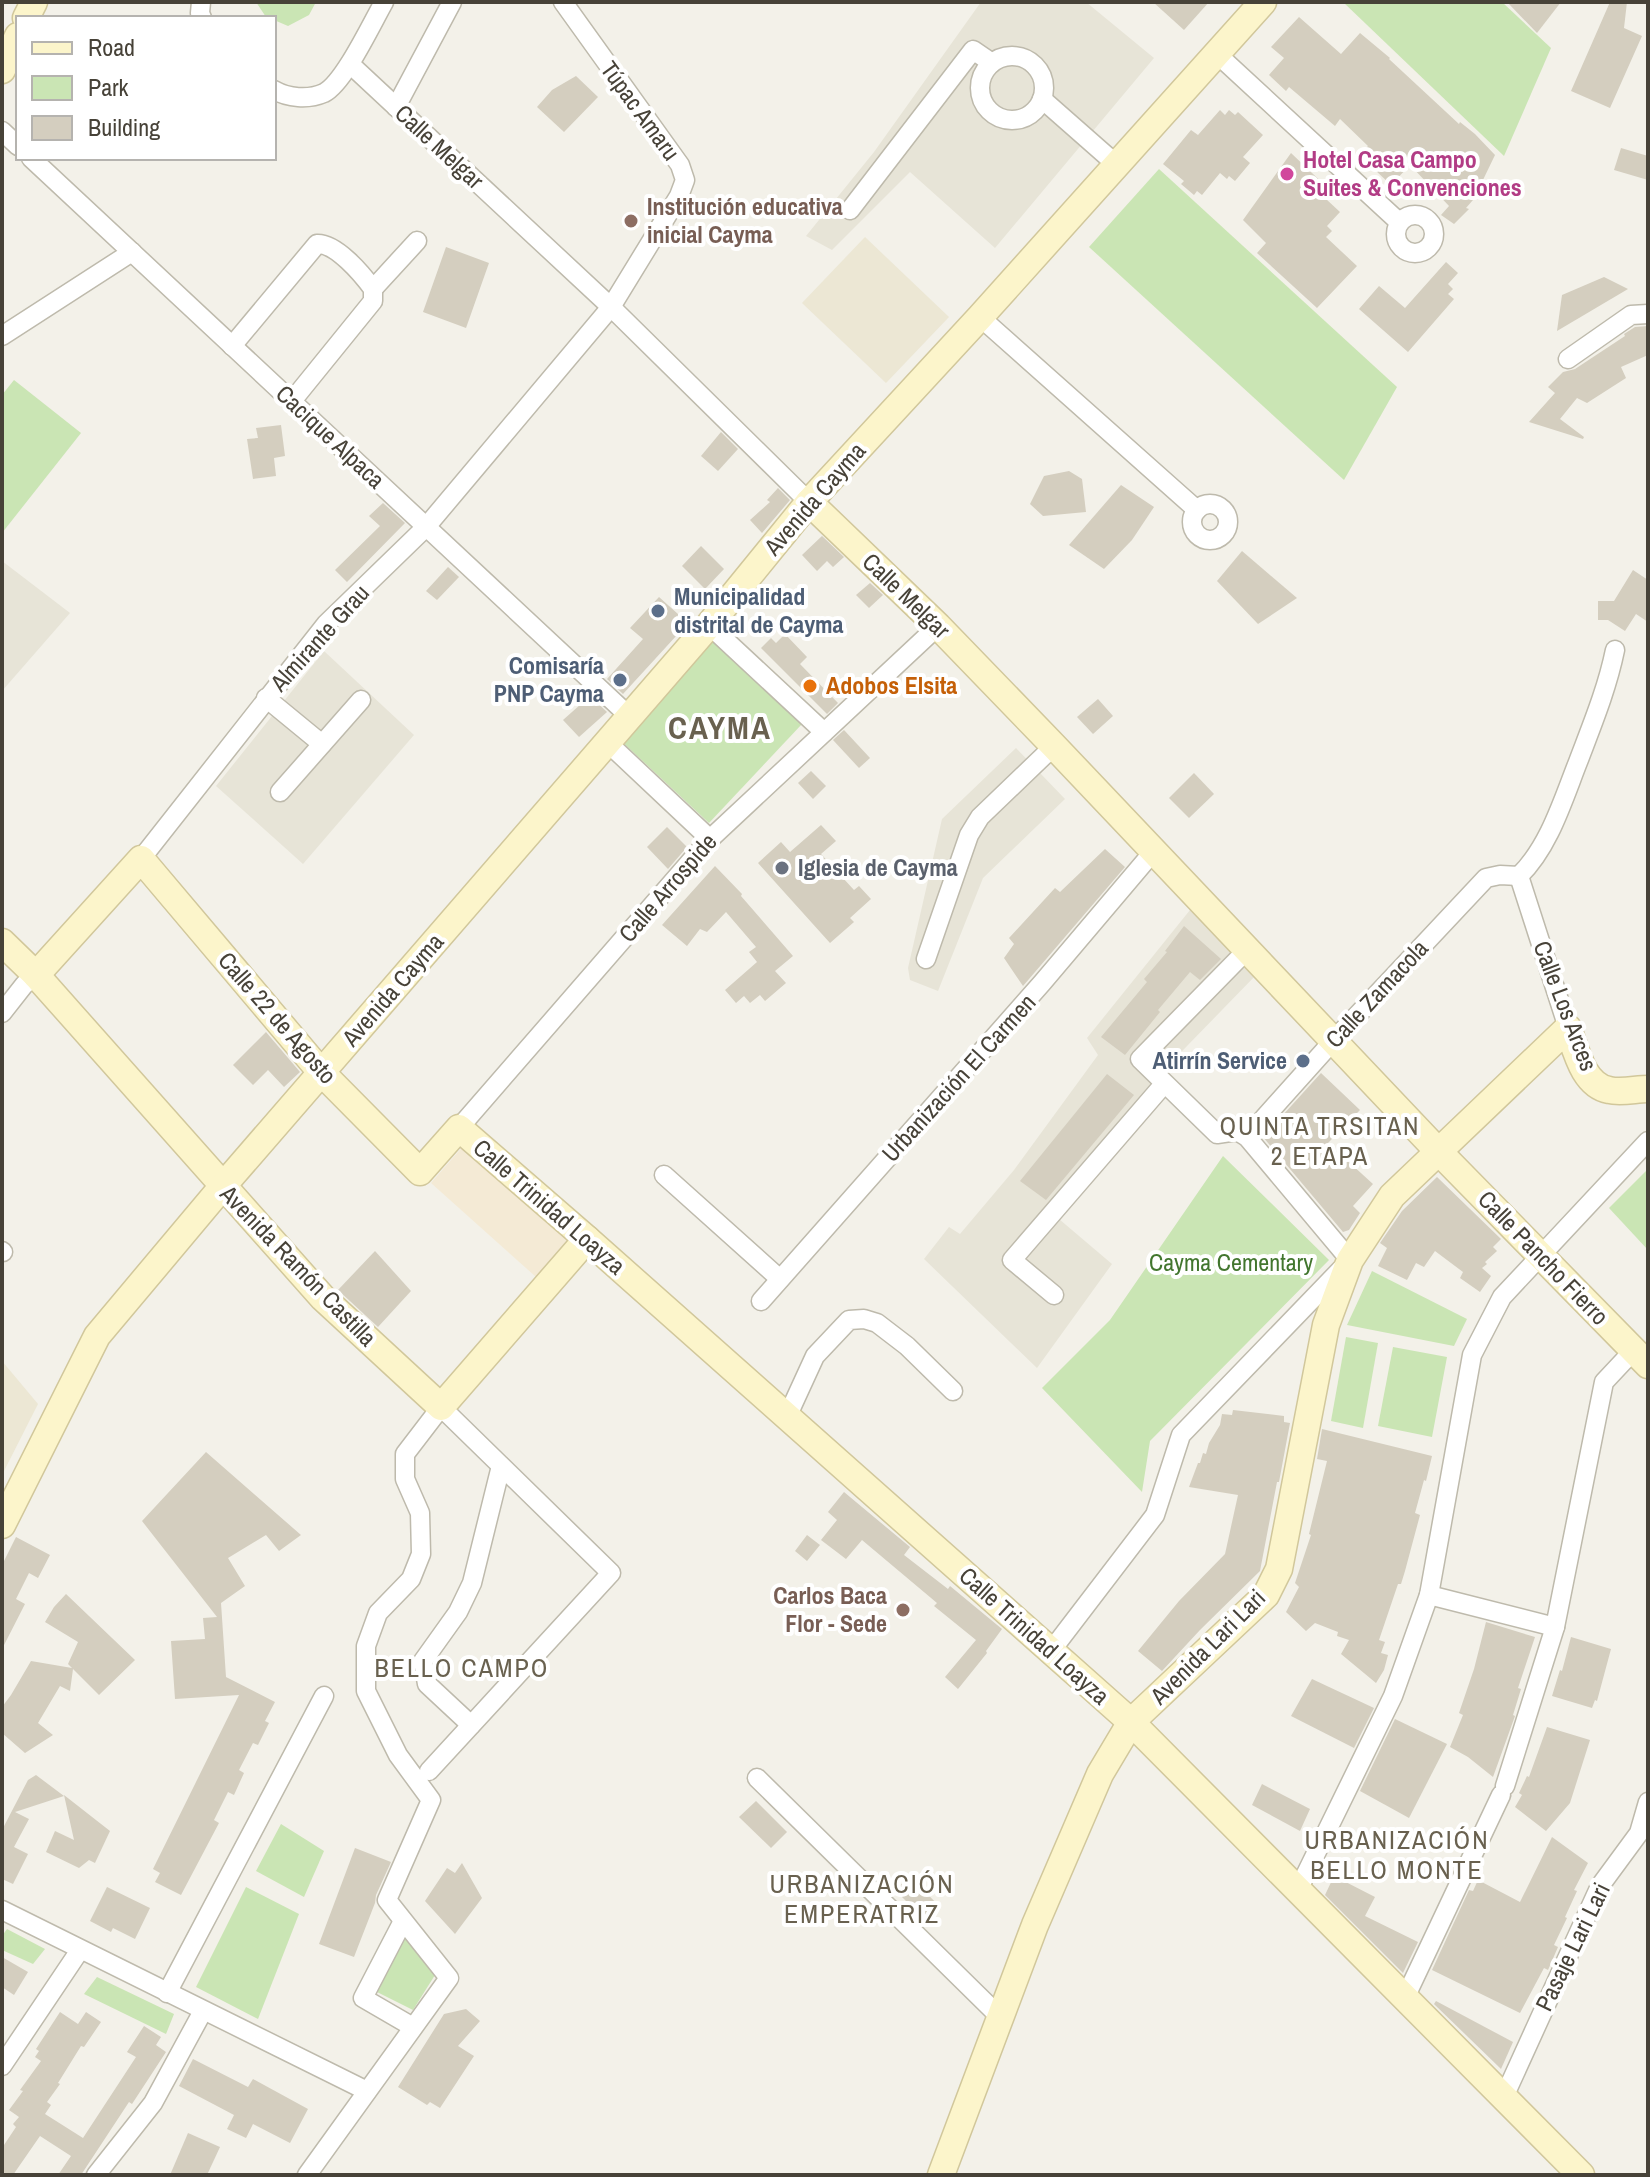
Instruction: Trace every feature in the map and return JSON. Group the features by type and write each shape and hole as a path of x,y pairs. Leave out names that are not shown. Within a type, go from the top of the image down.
{"street":[{"path":"276,91 304,98 326,92 350,64 384,2"},
{"path":"396,107 452,2"},
{"name":"Avenida Cayma","path":"2,1525 97,1336 222,1187 709,625 809,502 1263,2"},
{"name":"Túpac Amaru","path":"569,5 680,165 685,180 679,196 611,307"},
{"path":"2,70 16,40"},
{"path":"850,210 973,50 992,63"},
{"path":"1217,54 1399,222"},
{"path":"1012,56 1031,62 1042,78 1042,99 1038,107 1022,119 1012,120 993,114 986,107 980,88 985,70 1001,58 1012,56"},
{"name":"Calle Melgar","path":"350,64 611,307 938,626 1438,1151"},
{"path":"1042,99 1117,165"},
{"name":"Cacique Alpaca","path":"33,160 629,716"},
{"path":"292,401 373,301 373,289 417,241"},
{"path":"232,346 317,244 326,243 337,250 373,289"},
{"path":"2,336 132,252"},
{"name":"Almirante Grau","path":"36,975 141,859 326,624 426,527 611,307"},
{"path":"1568,359 1631,315 1648,314"},
{"path":"980,317 1197,510"},
{"path":"709,625 824,732"},
{"name":"Calle Arrospide","path":"420,1172 710,839 938,626"},
{"path":"1519,876 1542,846 1567,790 1603,695 1615,650"},
{"path":"266,698 322,744"},
{"path":"280,792 361,700"},
{"path":"607,742 710,839"},
{"path":"926,959 974,826 1054,746"},
{"name":"Urbanización El Carmen","path":"761,1301 1032,995 1153,852"},
{"name":"Calle 22 de Agosto","path":"141,859 321,1072 420,1172"},
{"name":"Calle Los Arces","path":"1519,876 1587,1077 1609,1090 1648,1089"},
{"name":"Calle Zamacola","path":"1247,1137 1486,878 1519,876"},
{"name":"Avenida Ramón Castilla","path":"2,942 36,975 323,1298 441,1407 611,1573 471,1725"},
{"path":"1247,950 1140,1059 1217,1134 1237,1131 1247,1137 1350,1260"},
{"path":"2,1013 36,975"},
{"name":"Avenida Lari Lari","path":"941,2175 1035,1925 1100,1774 1131,1722 1266,1595 1279,1569 1321,1308 1392,1196 1568,1028"},
{"path":"1054,1295 1012,1260 1164,1084"},
{"name":"Calle Trinidad Loayza","path":"459,1128 1131,1722 1581,2175"},
{"path":"1298,1890 1393,1696 1429,1595 1472,1355 1502,1297 1648,1141"},
{"name":"Calle Pancho Fierro","path":"1438,1151 1641,1358"},
{"path":"664,1175 780,1279"},
{"path":"307,2175 449,1978 387,1900 431,1800 398,1755 366,1691 366,1646 378,1613 411,1579 421,1554 420,1513 405,1479 405,1454 441,1407 587,1239"},
{"path":"1051,1651 1155,1515 1181,1435 1321,1308"},
{"path":"787,1417 815,1356 849,1320 864,1319 877,1323 907,1346 953,1391"},
{"path":"1405,1998 1503,1791 1555,1627 1604,1382 1641,1358"},
{"path":"429,1771 471,1725 427,1684 423,1661 458,1612 472,1583 501,1466"},
{"path":"1429,1595 1555,1627"},
{"path":"167,1993 324,1696"},
{"path":"757,1778 1000,2017"},
{"name":"Pasaje Lari Lari","path":"1504,2097 1600,1886 1639,1833 1648,1802"},
{"path":"2,1910 367,2091"},
{"path":"403,1921 363,1998 413,2027"},
{"path":"2,2066 80,1950"},
{"path":"96,2175 153,2103 203,2011"}],"shaded area":[{"path":"981,2 1086,2 1154,58 995,248 910,172 832,250 806,236 874,152"},
{"path":"865,237 949,317 886,383 802,303"},
{"path":"2,561 70,613 2,691"},
{"path":"324,651 414,735 303,864 216,786"},
{"path":"1016,748 1065,799 983,878 938,991 910,980 908,968 942,819"},
{"path":"1190,910 1257,974 1153,1081 1167,1094 1059,1219 1112,1264 1037,1368 924,1259 949,1227 960,1234 1014,1170 1098,1055 1087,1038"},
{"path":"465,1144 572,1239 536,1277 431,1183"},
{"path":"2,1361 38,1404 2,1475"}],"green space":[{"path":"256,2 316,2 309,15 288,26 276,21 276,16 265,16"},
{"path":"1343,2 1502,2 1551,48 1504,156"},
{"path":"1159,169 1397,387 1344,480 1089,247"},
{"path":"14,380 81,433 2,533 2,395"},
{"path":"712,641 802,724 709,823 619,739"},
{"name":"Cayma Cementary","path":"1223,1156 1329,1260 1150,1441 1142,1492 1042,1388 1110,1320"},
{"path":"1648,1169 1648,1250 1609,1208"},
{"path":"1372,1271 1467,1319 1454,1346 1347,1325"},
{"path":"1346,1337 1378,1343 1363,1428 1331,1421"},
{"path":"1393,1347 1447,1357 1432,1437 1378,1426"},
{"path":"281,1824 324,1851 304,1897 256,1871"},
{"path":"246,1887 299,1914 258,2019 196,1987"},
{"path":"7,1929 45,1949 33,1964 2,1950 2,1936"},
{"path":"417,1939 435,1975 413,2010 377,1992 397,1940"},
{"path":"97,1977 174,2014 166,2034 84,1994"}],"building":[{"path":"1153,2 1209,2 1184,30"},
{"path":"1507,2 1561,2 1537,33"},
{"path":"1610,2 1627,2 1624,28 1642,36 1610,108 1571,91"},
{"path":"1299,17 1341,54 1360,33 1495,155 1482,182 1486,185 1454,224 1441,215 1449,206 1410,165 1391,185 1359,155 1368,146 1340,119 1335,126 1289,87 1286,91 1269,75 1284,58 1271,47"},
{"path":"576,76 598,97 564,132 537,107 552,90"},
{"path":"1220,110 1225,115 1229,110 1235,115 1238,112 1263,135 1243,157 1250,163 1235,181 1220,173 1202,195 1197,191 1194,195 1181,184 1184,181 1163,164 1191,130 1198,135"},
{"path":"1621,148 1648,156 1648,180 1614,170"},
{"path":"1291,153 1332,192 1326,199 1340,212 1327,226 1332,231 1326,237 1357,266 1317,308 1257,253 1266,243 1243,220"},
{"path":"446,247 489,263 466,328 423,312"},
{"path":"1446,262 1458,273 1448,284 1453,289 1448,294 1454,299 1408,352 1359,309 1379,286 1405,308"},
{"path":"1604,277 1628,289 1557,331 1562,295"},
{"path":"1648,326 1648,355 1621,367 1626,378 1587,403 1577,398 1560,419 1583,439 1529,422 1555,393 1548,387 1563,372 1575,369 1635,327"},
{"path":"281,425 285,456 274,458 276,476 253,479 247,439 258,438 256,428"},
{"path":"721,432 738,449 718,471 701,456"},
{"path":"1069,471 1082,479 1086,512 1043,516 1030,504 1044,476"},
{"path":"1121,485 1154,507 1132,540 1104,569 1069,545"},
{"path":"778,488 790,500 762,533 750,520 770,502 767,500"},
{"path":"383,503 405,523 347,582 335,570 380,526 369,516"},
{"path":"822,536 844,557 833,567 827,561 817,571 802,555"},
{"path":"701,546 724,569 705,589 682,566"},
{"path":"1242,551 1297,598 1258,624 1217,581"},
{"path":"448,567 459,577 437,600 426,591"},
{"path":"1633,570 1648,580 1648,622 1636,614 1625,631 1608,620 1598,620 1598,601 1614,601"},
{"path":"870,583 883,595 869,608 856,595"},
{"path":"659,597 688,623 623,694 607,679 643,639 630,628"},
{"path":"785,634 807,657 800,664 838,703 827,714 761,648 771,638 776,643"},
{"path":"590,696 607,712 579,737 563,720"},
{"path":"1098,699 1113,716 1093,734 1077,717"},
{"path":"844,730 870,758 859,768 833,740"},
{"path":"811,771 826,786 813,799 798,783"},
{"path":"1194,773 1214,794 1189,818 1169,798"},
{"path":"821,825 836,841 821,854 854,890 859,886 871,899 850,918 854,922 830,943 758,863 781,842 790,852"},
{"path":"667,827 687,847 668,869 647,847"},
{"path":"1105,849 1125,867 1023,986 1004,958 1014,944 1009,938 1055,888 1060,892"},
{"path":"715,866 793,956 775,971 786,983 765,1001 760,995 750,1003 744,996 736,1003 725,990 757,962 749,952 756,947 726,912 707,932 700,929 687,946 662,925"},
{"path":"1184,926 1221,959 1200,980 1190,972 1125,1055 1101,1037 1147,982 1144,979"},
{"path":"266,1032 300,1072 284,1087 268,1070 253,1085 233,1065"},
{"path":"1321,1073 1360,1110 1328,1143 1373,1184 1353,1206 1360,1213 1349,1230 1343,1232 1263,1137"},
{"path":"1107,1074 1134,1095 1046,1200 1020,1181"},
{"path":"1437,1177 1501,1239 1493,1247 1497,1251 1482,1268 1491,1276 1480,1292 1460,1278 1463,1272 1435,1251 1424,1267 1416,1263 1407,1280 1378,1266 1387,1248 1380,1243 1402,1211"},
{"path":"375,1251 411,1291 378,1327 338,1290"},
{"path":"1233,1410 1284,1416 1284,1422 1290,1423 1260,1571 1162,1671 1138,1651 1179,1601 1225,1554 1238,1495 1189,1487 1203,1453 1206,1454 1220,1425 1222,1414 1232,1415"},
{"path":"1322,1429 1432,1456 1415,1513 1420,1515 1405,1571 1379,1640 1385,1642 1381,1653 1388,1655 1376,1683 1341,1654 1349,1640 1315,1623 1306,1631 1286,1612 1299,1587 1295,1583 1311,1535 1327,1461 1317,1459"},
{"path":"206,1452 301,1535 279,1551 266,1535 228,1558 245,1586 221,1603 226,1677 275,1702 258,1745 253,1743 239,1770 244,1773 234,1795 228,1792 214,1820 219,1823 181,1895 155,1882 160,1873 153,1869 239,1695 175,1699 171,1641 205,1639 203,1618 217,1617 142,1521"},
{"path":"844,1492 910,1547 904,1555 948,1589 950,1586 1002,1629 958,1689 945,1677 976,1640 862,1540 846,1559 821,1540 837,1520 828,1512"},
{"path":"807,1535 820,1545 807,1561 795,1551"},
{"path":"16,1537 50,1555 38,1578 29,1573 16,1599 25,1604 2,1649 2,1565"},
{"path":"66,1594 135,1660 99,1695 73,1669 70,1691 60,1686 38,1723 53,1735 25,1753 2,1733 2,1707 31,1661 72,1668 68,1664 78,1642 45,1622"},
{"path":"1486,1622 1535,1637 1518,1688 1521,1689 1515,1716 1493,1777 1450,1747 1463,1715 1459,1713"},
{"path":"1571,1637 1611,1649 1597,1701 1592,1708 1552,1696"},
{"path":"1312,1679 1374,1708 1354,1748 1291,1716"},
{"path":"1395,1719 1447,1744 1409,1818 1360,1791"},
{"path":"1547,1727 1590,1740 1570,1803 1546,1831 1515,1807"},
{"path":"36,1775 64,1796 15,1812 29,1819 14,1847 28,1854 13,1884 2,1879 2,1830 28,1780"},
{"path":"1262,1784 1310,1809 1300,1831 1252,1805"},
{"path":"64,1795 110,1831 95,1863 89,1860 79,1868 46,1852 55,1831 74,1840"},
{"path":"756,1801 787,1832 771,1848 739,1817"},
{"path":"1552,1837 1588,1863 1574,1890 1577,1891 1554,1945 1558,1947 1548,1970 1544,1968 1520,2013 1432,1970 1469,1890 1473,1891 1478,1880 1520,1902"},
{"path":"355,1848 391,1862 354,1957 319,1944"},
{"path":"462,1863 482,1898 455,1934 425,1901 447,1868 455,1873"},
{"path":"910,1876 939,1906 925,1920 895,1890"},
{"path":"1334,1876 1375,1897 1365,1916 1418,1942 1403,1973 1325,1895"},
{"path":"107,1887 150,1908 135,1939 113,1928 111,1932 90,1921"},
{"path":"2,1957 28,1972 14,1995 2,1987"},
{"path":"1436,2001 1513,2042 1501,2069 1434,2004"},
{"path":"466,2009 480,2021 458,2046 474,2056 440,2108 430,2102 427,2105 398,2087 444,2014"},
{"path":"60,2012 78,2024 86,2012 101,2022 84,2047 81,2046 58,2083 47,2102 51,2105 45,2114 83,2138 136,2057 127,2052 144,2026 161,2037 156,2045 166,2052 81,2175 58,2175 71,2156 40,2136 13,2175 2,2175 2,2148 19,2117 9,2110 41,2061 35,2057 39,2051 36,2049"},
{"path":"193,2059 248,2087 253,2079 308,2109 290,2143 253,2124 246,2138 227,2129 234,2115 179,2086"},
{"path":"188,2133 220,2147 207,2175 170,2175"}],"place":[{"name":"Hotel Casa Campo Suites & Convenciones","path":"1287,174"},
{"name":"Institución educativa inicial Cayma","path":"631,221"},
{"name":"Municipalidad distrital de Cayma","path":"658,611"},
{"name":"Comisaría PNP Cayma","path":"620,680"},
{"name":"Adobos Elsita","path":"810,686"},
{"name":"Iglesia de Cayma","path":"782,868"},
{"name":"Atirrín Service","path":"1303,1061"},
{"name":"Carlos Baca Flor - Sede","path":"903,1610"}],"district":[{"name":"CAYMA","path":"720,728"},
{"name":"QUINTA TRSITAN 2 ETAPA","path":"1320,1141"},
{"name":"BELLO CAMPO","path":"462,1668"},
{"name":"URBANIZACIÓN BELLO MONTE","path":"1397,1855"},
{"name":"URBANIZACIÓN EMPERATRIZ","path":"862,1899"}]}
